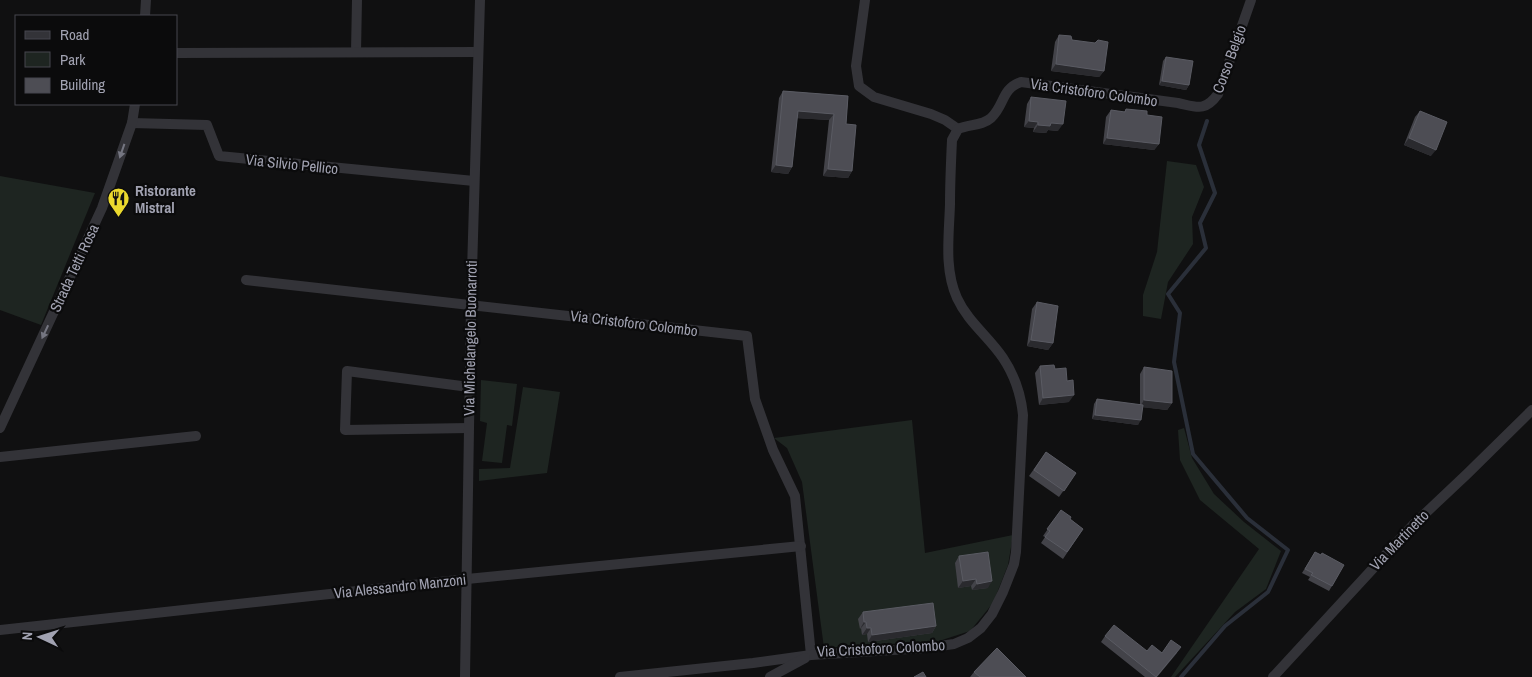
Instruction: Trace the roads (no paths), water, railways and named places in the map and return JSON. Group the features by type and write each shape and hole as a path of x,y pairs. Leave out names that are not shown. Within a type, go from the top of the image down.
{"street":[{"path":"145,15 146,0"},
{"path":"356,52 357,0"},
{"name":"Via Michelangelo Buonarroti","path":"465,677 469,387 480,0"},
{"path":"865,0 856,66 859,86 874,97 930,114 945,120 958,129"},
{"name":"Corso Belgio","path":"1198,108 1206,106 1218,94 1251,0"},
{"path":"178,53 478,52"},
{"name":"Via Cristoforo Colombo","path":"246,280 747,336 755,398 773,450 795,496 810,655 926,648 954,644 968,638 981,628 992,614 1014,564 1023,435 1021,398 1017,385 1003,358 962,308 952,284 949,267 948,236 952,140 958,129 986,121 992,117 1000,108 1009,89 1021,82 1178,103 1198,108"},
{"name":"Strada Tetti Rosa","path":"1,427 102,208 132,123 135,105"},
{"name":"Via Silvio Pellico","path":"132,123 206,125 219,156 474,182"},
{"path":"469,387 347,371 345,430 469,428"},
{"name":"Via Martinetto","path":"1273,677 1414,524 1532,410"},
{"path":"0,457 196,436"},
{"name":"Via Alessandro Manzoni","path":"0,630 467,579 801,546"},
{"path":"620,677 810,655"},
{"path":"770,677 810,655"}],"waterway":[{"path":"1181,677 1225,626 1268,592 1288,550 1247,518 1193,454 1174,362 1180,313 1168,294 1206,248 1200,223 1215,193 1199,145 1207,121"}],"place":[{"name":"Ristorante Mistral","path":"119,218"}]}
